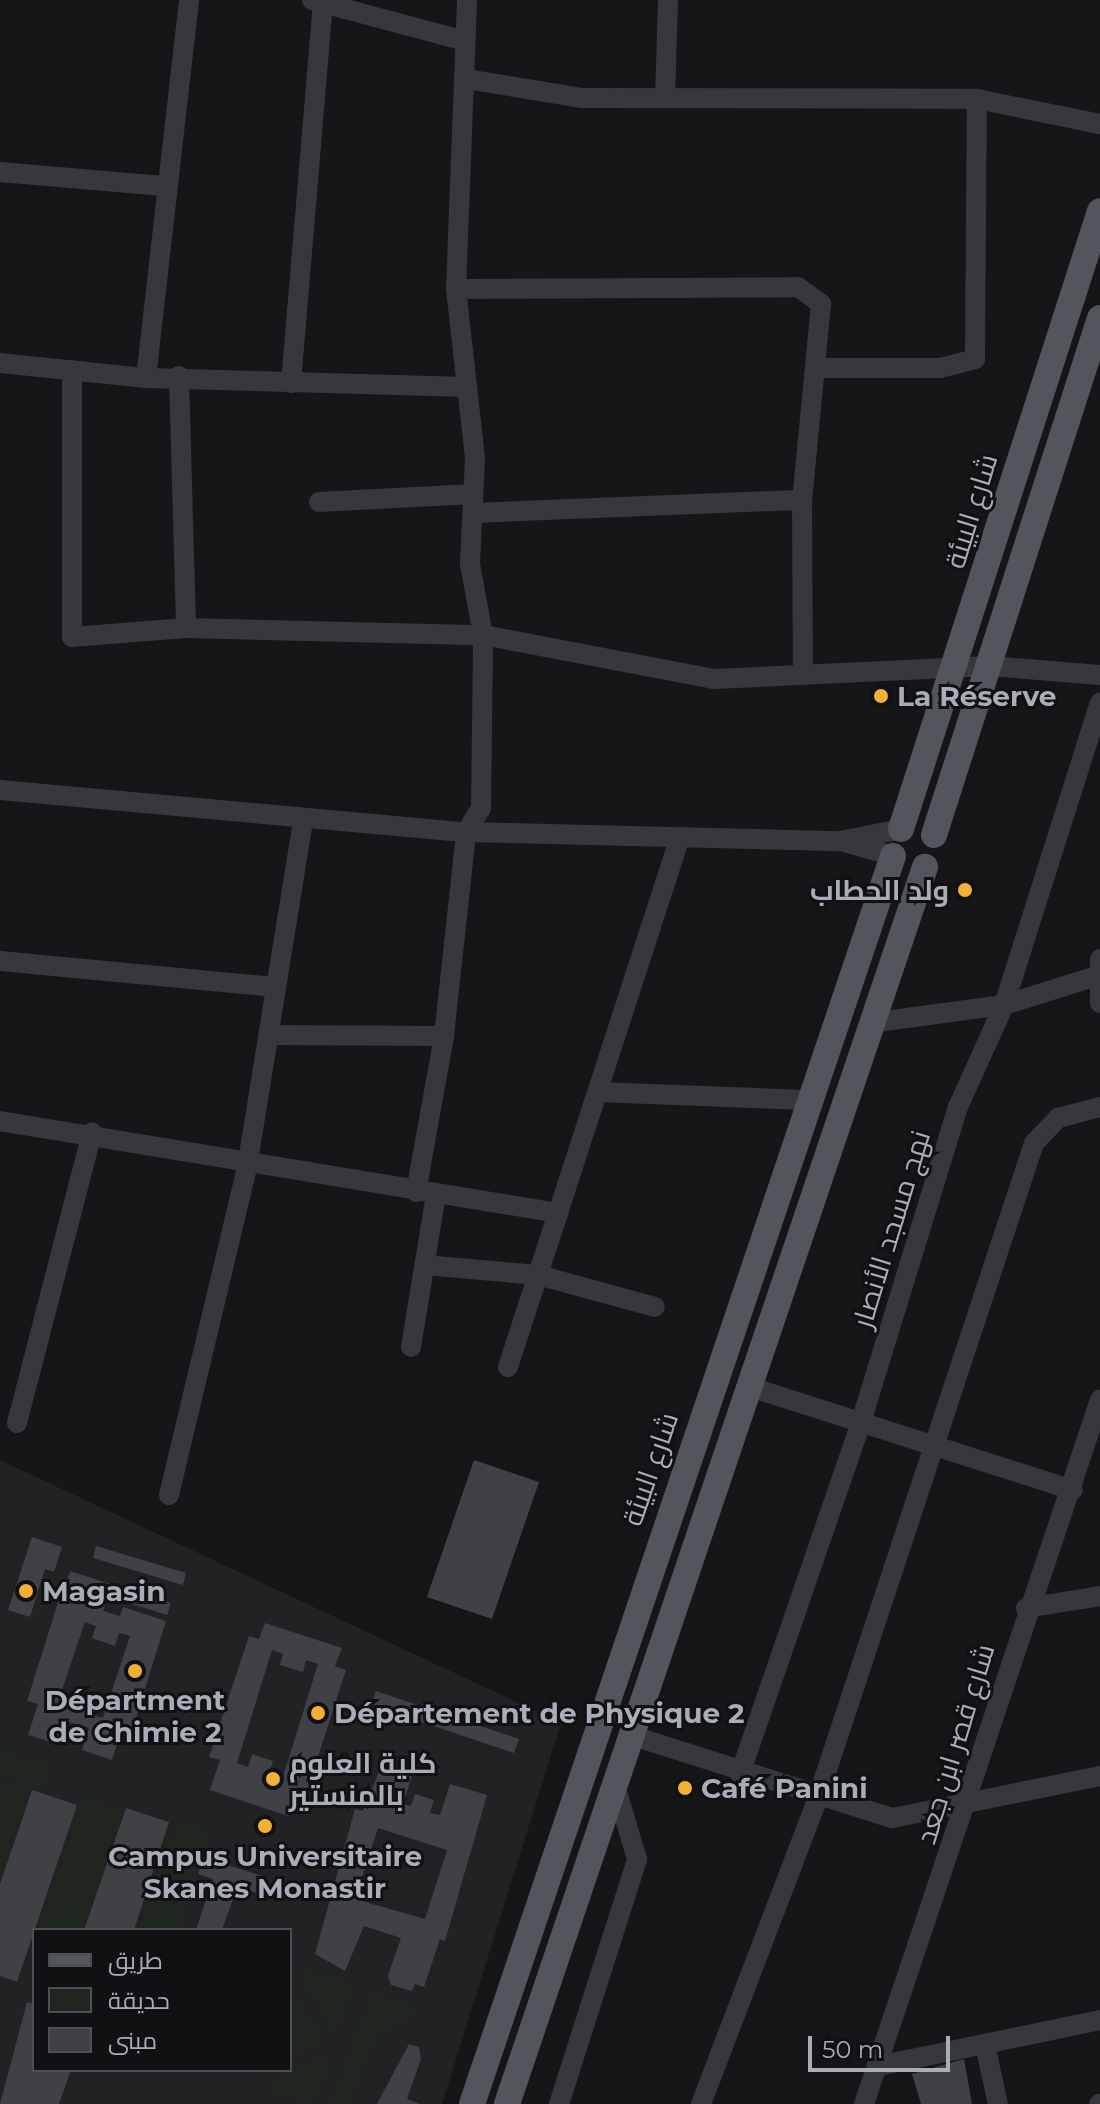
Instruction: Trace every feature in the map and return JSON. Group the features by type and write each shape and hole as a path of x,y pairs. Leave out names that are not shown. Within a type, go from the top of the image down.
{"main road":[{"name":"شارع البيئة","path":"472,2104 601,1710 893,856 1100,211"},
{"path":"507,2104 870,1023 925,867 935,856 934,835 1100,318"},
{"path":"901,829 915,825 934,835"},
{"path":"893,856 910,870 925,867"},
{"path":"601,1710 630,1736"},
{"path":"592,1744 630,1736"}],"street":[{"path":"146,378 163,186 189,0"},
{"path":"411,1347 424,1265 426,1194 466,832 481,808 483,635 470,564 473,504 467,387 456,289 467,0"},
{"path":"665,97 668,0"},
{"path":"291,383 318,2 465,41"},
{"path":"466,79 582,98 977,99 1100,124"},
{"path":"820,368 955,367 975,359 977,99"},
{"path":"0,172 163,186"},
{"path":"456,289 798,287 821,304 820,368 802,500 803,672"},
{"path":"0,363 146,378 179,376 291,383 467,387"},
{"path":"72,370 72,637 186,628 483,635 714,679 803,672 990,666 1100,675"},
{"path":"179,376 186,628"},
{"path":"319,502 473,504 802,500"},
{"name":"نهج مسجد الأنصار","path":"740,1774 861,1422 958,1107 1004,1005 1100,703"},
{"path":"0,790 303,822 466,832 840,841 901,829"},
{"path":"169,1495 247,1167 303,822"},
{"path":"508,1367 680,837"},
{"path":"840,841 893,856"},
{"path":"0,961 276,987"},
{"path":"870,1023 1004,1005 1098,970 1100,1003"},
{"path":"268,1035 444,1036"},
{"path":"598,1092 810,1100"},
{"path":"701,2104 817,1800 937,1449 1034,1143 1058,1118 1100,1107"},
{"path":"0,1121 92,1133 247,1167 558,1213"},
{"path":"17,1423 92,1133"},
{"path":"424,1265 538,1275 655,1307"},
{"path":"747,1386 1073,1490"},
{"name":"شارع قصر ابن جعد","path":"864,2104 968,1806 1026,1608 1073,1490 1100,1400"},
{"path":"1026,1608 1100,1596"},
{"path":"630,1736 817,1800 892,1818 968,1806 1100,1776"},
{"path":"559,2104 637,1859 614,1782"},
{"path":"878,2066 1100,2020"},
{"path":"985,2045 998,2104"}],"shaded area":[{"name":"Campus Universitaire Skanes Monastir","path":"0,1460 561,1723 442,2104 0,2104"}],"green space":[{"path":"0,1750 52,1767 45,1788 0,1773"},
{"path":"0,1779 29,1789 0,1876"},
{"path":"83,1797 123,1810 84,1928 39,1928"},
{"path":"182,1822 211,1832 179,1928 139,1928 169,1837 176,1839"},
{"path":"307,1969 354,1984 336,2035 302,1982"},
{"path":"292,1988 320,2032 317,2047 292,2057"},
{"path":"373,1992 416,2007 417,2014 376,2036 349,2104 330,2104"},
{"path":"323,2056 331,2060 315,2104 266,2092 271,2079"}],"building":[{"path":"474,1460 539,1482 492,1619 427,1597"},
{"name":"Magasin","path":"32,1537 62,1547 54,1572 45,1569 30,1617 8,1610"},
{"path":"96,1546 186,1573 183,1585 93,1558"},
{"path":"70,1571 117,1586 113,1599 66,1583"},
{"path":"123,1587 171,1603 167,1615 119,1600"},
{"name":"Départment de Chimie 2","path":"62,1590 106,1603 103,1611 120,1616 123,1607 166,1621 132,1731 111,1725 109,1733 119,1737 112,1760 82,1750 89,1728 64,1721 57,1744 28,1735 38,1704 27,1701","holes":["85,1622 96,1626 92,1638 115,1646 119,1633 130,1636 103,1718 90,1714 94,1703 73,1696 69,1708 57,1705"]},
{"name":"Département de Physique 2","path":"265,1623 342,1648 335,1666 346,1670 307,1791 297,1787 288,1816 210,1790 220,1760 209,1757 249,1636 259,1639","holes":["272,1650 283,1654 280,1665 303,1672 306,1660 318,1664 283,1777 269,1773 273,1761 252,1754 248,1767 237,1763"]},
{"path":"376,1691 519,1739 514,1753 371,1705"},
{"path":"384,1759 413,1773 403,1804 411,1806 415,1794 434,1800 430,1813 440,1815 450,1784 487,1795 445,1941 440,1939 424,1987 415,1984 412,1991 391,1985 388,1976 401,1938 364,1926 345,1971 315,1954 355,1809 363,1811","holes":["378,1828 447,1850 425,1919 355,1899"]},
{"path":"32,1790 77,1805 35,1928 32,1928 32,1938 17,1982 0,1976 0,1884"},
{"path":"126,1808 169,1822 135,1928 85,1928"},
{"path":"203,1857 265,1877 260,1894 237,1887 223,1928 197,1928 213,1879 198,1874"},
{"path":"27,2002 32,2003 32,2072 70,2072 59,2104 0,2104"},
{"path":"409,2044 419,2047 421,2059 407,2099 420,2104 377,2104"},
{"path":"964,2059 972,2104 921,2104 912,2074"}],"place":[{"name":"La Réserve","path":"881,696"},
{"name":"ولد الحطاب","path":"965,890"},
{"name":"Magasin","path":"26,1591"},
{"name":"Départment de Chimie 2","path":"135,1671"},
{"name":"Département de Physique 2","path":"318,1713"},
{"name":"كلية العلوم بالمنستير","path":"273,1779"},
{"name":"Café Panini","path":"685,1788"},
{"name":"Campus Universitaire Skanes Monastir","path":"265,1826"}]}
